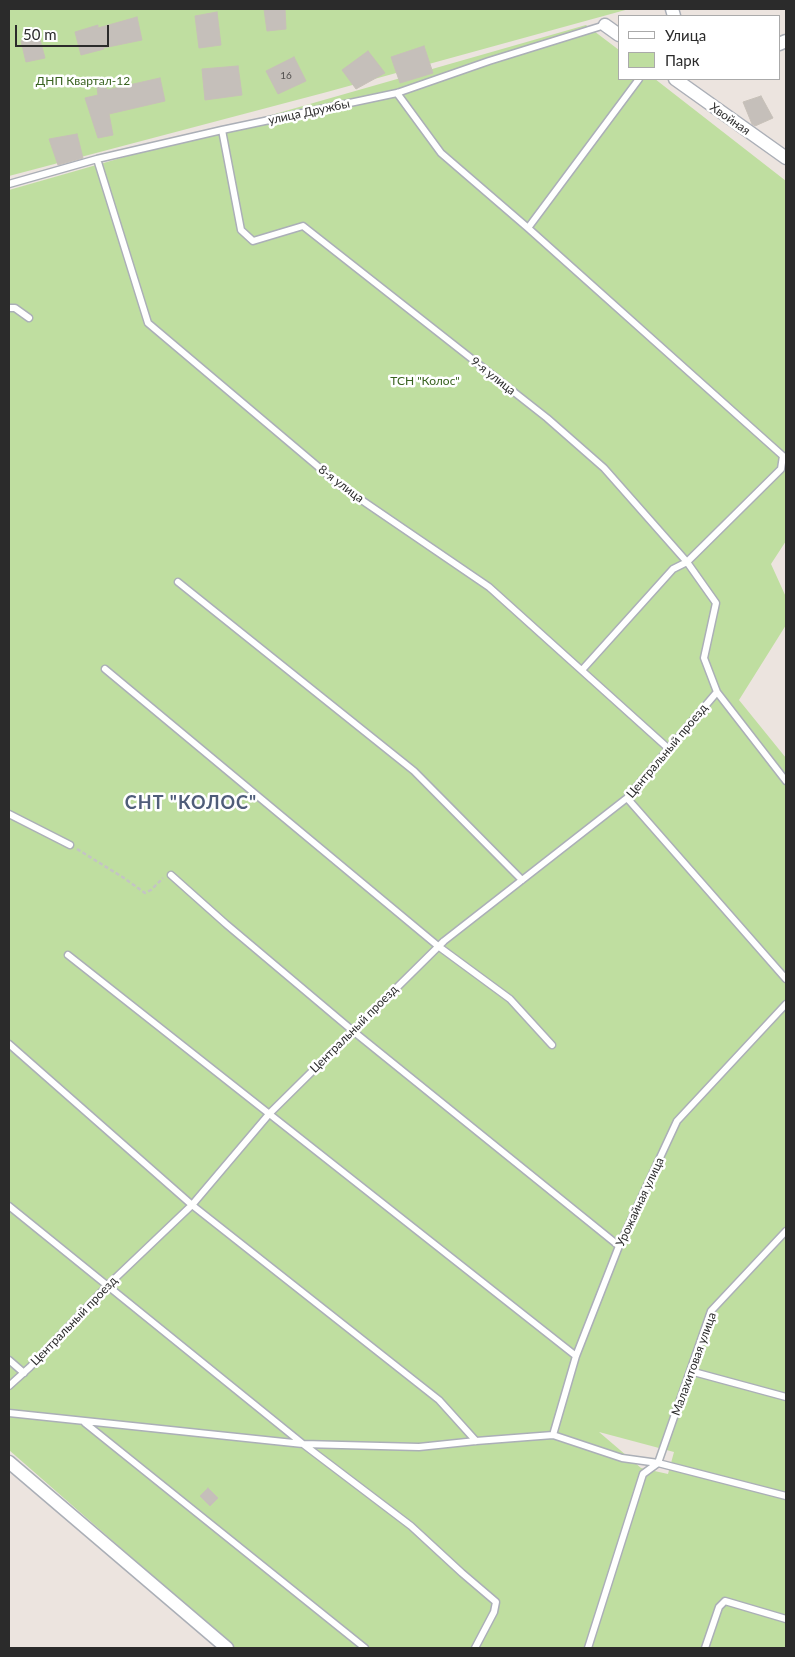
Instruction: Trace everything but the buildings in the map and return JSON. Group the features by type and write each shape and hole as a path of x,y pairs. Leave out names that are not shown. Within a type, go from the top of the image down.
{"street":[{"path":"605,25 618,34"},
{"name":"Хвойная","path":"676,80 786,158"},
{"path":"9,1462 227,1648"}],"lane":[{"name":"улица Дружбы","path":"9,184 97,159 222,130 397,94 489,61 605,25"},
{"path":"528,228 638,80"},
{"path":"397,94 441,152 783,456 781,469 687,562 673,569 582,670"},
{"name":"9-я улица","path":"222,130 241,230 252,241 304,226 547,418 604,468 687,562 716,603 704,658 717,692 786,781"},
{"name":"8-я улица","path":"97,159 148,323 342,486 489,587 669,749"},
{"path":"9,308 15,308 29,318"},
{"path":"178,582 414,771 522,880"},
{"path":"104,669 438,946 510,999 552,1045"},
{"name":"Центральный проезд","path":"9,1386 24,1373 107,1286 192,1205 270,1113 438,946 627,798 717,692"},
{"path":"627,798 786,978"},
{"path":"9,814 70,845"},
{"path":"171,875 353,1031 619,1246"},
{"path":"68,955 576,1356"},
{"name":"Урожайная улица","path":"553,1435 576,1356 619,1246 677,1121 786,1004"},
{"path":"9,1044 192,1205 439,1400 476,1440"},
{"path":"9,1206 303,1444 411,1526 496,1602 494,1612 475,1648"},
{"name":"Малахитовая улица","path":"658,1463 711,1312 786,1230"},
{"path":"9,1360 24,1373"},
{"path":"690,1371 786,1397"},
{"path":"9,1413 303,1444 419,1447 476,1440 553,1435 622,1458 658,1463 786,1496"},
{"path":"84,1422 365,1648"},
{"path":"588,1648 643,1474 658,1463"},
{"path":"705,1648 718,1607 724,1601 786,1619"}],"path":[{"path":"70,845 145,893 166,876 171,875"}],"green space":[{"name":"ДНП Квартал-12","path":"9,9 629,9 327,92 9,176"},
{"name":"ТСН \"Колос\"","path":"586,25 618,49 618,80 656,80 786,181 786,541 771,564 786,597 786,625 739,700 786,758 786,1648 235,1648 9,1450 9,190","holes":["599,1432 674,1452 668,1474 641,1468"]}],"district":[{"name":"СНТ \"КОЛОС\"","path":"191,803"}]}
